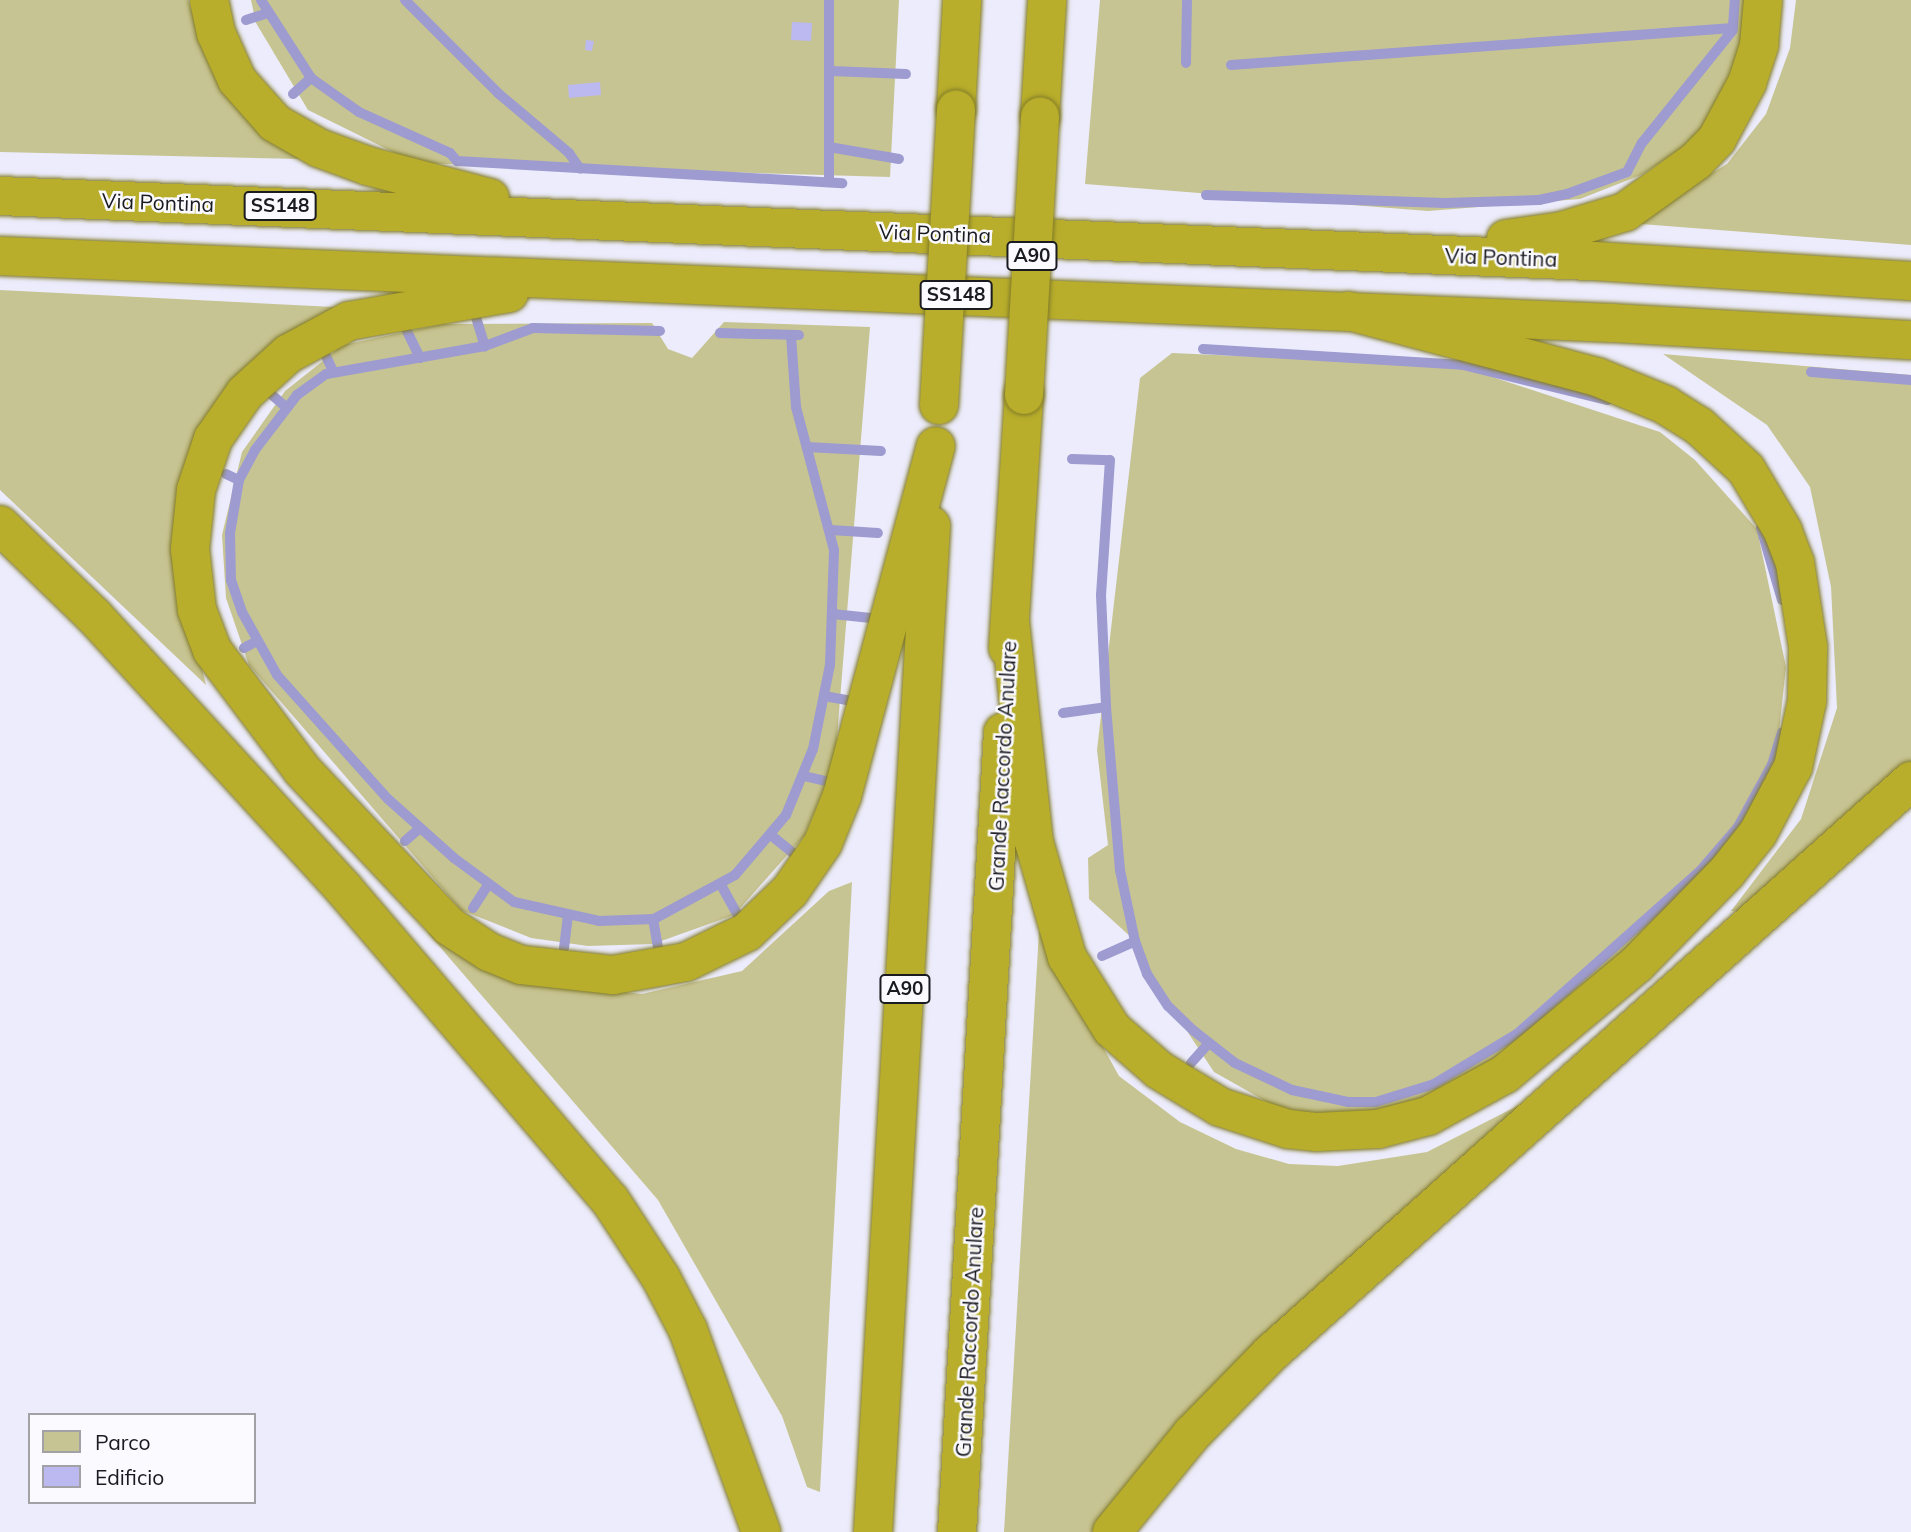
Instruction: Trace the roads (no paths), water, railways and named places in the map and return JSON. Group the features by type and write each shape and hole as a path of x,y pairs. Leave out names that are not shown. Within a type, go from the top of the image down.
{"highway":[{"path":"209,0 216,33 237,80 266,115 288,132 369,166 560,217"},
{"path":"950,0 958,62"},
{"name":"A90","path":"873,1532 962,0"},
{"path":"1329,251 1520,238 1591,225 1625,212 1696,161 1726,126 1747,83 1759,45 1763,0"},
{"name":"Grande Raccordo Anulare","path":"957,1532 1047,5"},
{"name":"Via Pontina","path":"0,196 560,217 1672,265 1911,281"},
{"name":"SS148","path":"0,256 1349,311 1911,340"},
{"path":"590,279 376,315 322,332 257,379 222,422 205,457 193,505 190,549 194,594 204,633 219,661 302,770 408,887 449,926 489,952 552,971 612,975 663,968 726,944 764,918 790,891 822,843 842,796 936,446"},
{"path":"1010,622 1034,842 1051,916 1067,957 1112,1029 1160,1070 1220,1107 1288,1129 1317,1132 1378,1129 1428,1116 1505,1074 1637,964 1727,872 1758,833 1793,767 1807,701 1808,647 1795,563 1783,531 1746,468 1699,426 1665,405 1597,376 1349,311"},
{"path":"0,525 94,616 344,889 610,1199 661,1278 688,1330 761,1532"},
{"path":"1112,1532 1192,1434 1270,1354 1911,781"}],"waterway":[{"path":"261,0 311,78 359,112 450,153 457,161 842,183"},
{"path":"405,0 499,94 569,153 580,169"},
{"path":"829,0 829,182"},
{"path":"1186,63 1187,0"},
{"path":"1733,26 1735,0"},
{"path":"246,20 267,13"},
{"path":"1231,65 1733,28"},
{"path":"1206,195 1445,203 1539,200 1567,194 1627,172 1642,143 1733,30"},
{"path":"831,71 906,74"},
{"path":"293,94 311,78"},
{"path":"829,147 899,159"},
{"path":"475,314 485,346"},
{"path":"403,323 420,358"},
{"path":"660,331 533,328 485,346 326,374 297,395 255,450 239,480 230,533 231,580 242,612 277,675 388,799 454,858 514,902 599,921 654,919 735,875 786,815 813,749 830,665 834,550 796,407 791,336"},
{"path":"720,333 799,335"},
{"path":"1203,349 1463,365 1608,400"},
{"path":"325,354 333,371"},
{"path":"1811,372 1911,380"},
{"path":"272,395 286,407"},
{"path":"807,447 881,451"},
{"path":"1072,459 1110,460 1101,595 1106,707 1120,870 1135,941 1147,974 1168,1006 1194,1031 1235,1063 1292,1090 1348,1102 1376,1102 1434,1084 1517,1034 1700,871 1738,827 1772,765 1782,733"},
{"path":"226,474 239,480"},
{"path":"1761,528 1782,600"},
{"path":"831,530 878,533"},
{"path":"833,614 871,618"},
{"path":"244,648 257,641"},
{"path":"824,696 858,702"},
{"path":"1063,713 1106,707"},
{"path":"804,776 839,784"},
{"path":"405,841 420,828"},
{"path":"772,836 800,859"},
{"path":"473,908 488,885"},
{"path":"721,885 738,916"},
{"path":"564,948 568,917"},
{"path":"653,919 658,947"},
{"path":"1102,956 1135,941"},
{"path":"1191,1063 1208,1044"}]}
